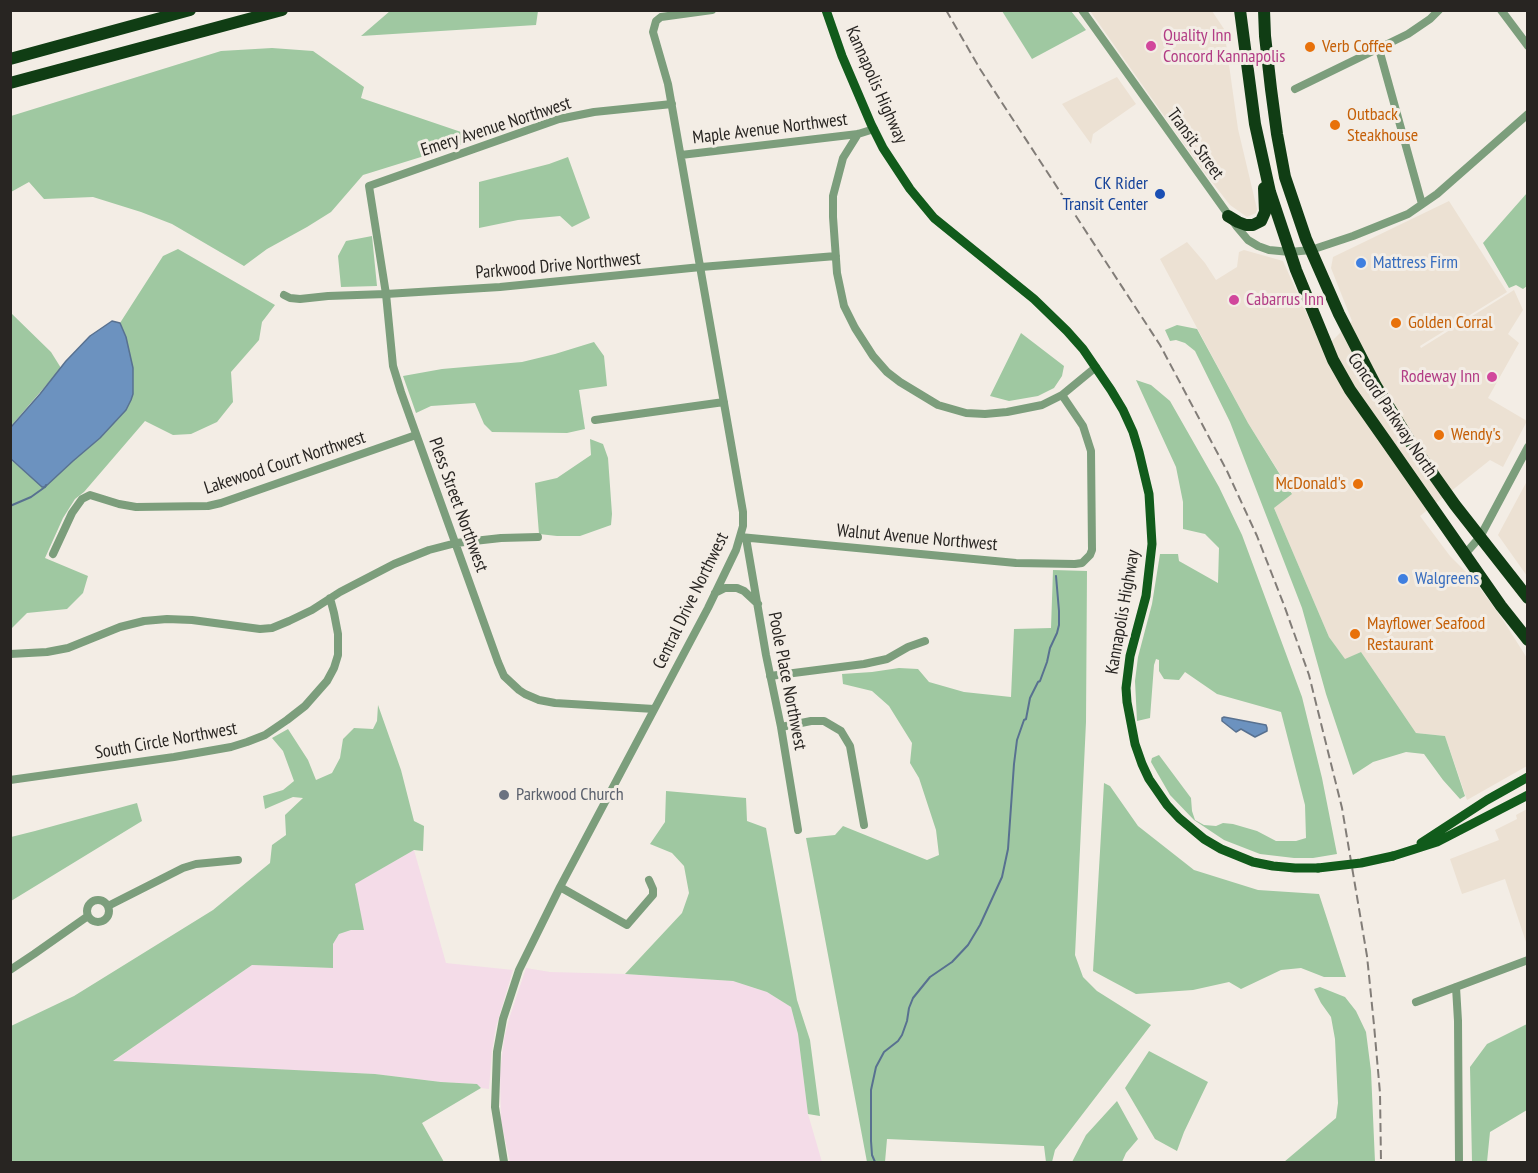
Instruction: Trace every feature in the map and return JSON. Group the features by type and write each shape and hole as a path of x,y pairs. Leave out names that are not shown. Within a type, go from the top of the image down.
{"highway":[{"path":"10,59 190,10"},
{"path":"10,83 282,10"},
{"name":"Concord Parkway North","path":"1240,10 1255,124 1270,192 1319,328 1342,377 1400,463 1527,640"},
{"name":"Concord Parkway North","path":"1264,10 1277,134 1286,177 1311,250 1353,343 1386,403 1431,471 1527,598"},
{"path":"1270,77 1271,10"},
{"path":"1228,216 1246,225 1253,225 1261,221 1265,212 1263,163"}],"main road":[{"name":"Kannapolis Highway","path":"826,10 848,72 873,129 900,175 925,209 1050,314 1067,331 1096,367 1117,400 1132,432 1145,473 1151,512 1152,544 1149,578 1142,614 1130,656 1126,688 1127,702 1132,733 1142,764 1149,779 1167,805 1204,839 1221,849 1254,862 1284,867 1318,868 1361,863 1393,856 1445,838 1527,795"},
{"name":"Kannapolis Highway","path":"1412,849 1527,777"}],"street":[{"name":"Central Drive Northwest","path":"504,1162 494,1092 503,1019 519,970 560,887 743,538 743,512 701,267 668,84 653,32 656,21 666,15 712,10"},
{"name":"Transit Street","path":"1082,10 1228,216 1253,243 1269,250 1290,252 1311,250 1362,233 1408,214 1437,194 1527,114"},
{"path":"1295,89 1408,34 1439,10"},
{"path":"1501,10 1527,46"},
{"path":"1379,48 1422,204"},
{"name":"Emery Avenue Northwest","path":"369,186 559,119 594,112 672,104"},
{"name":"Maple Avenue Northwest","path":"681,155 860,133 873,129"},
{"path":"860,133 843,158 833,196 836,256 843,299 855,328 873,356 887,372 938,405 984,414 1022,410 1042,405 1062,395 1096,367"},
{"name":"Pless Street Northwest","path":"369,186 386,294 393,366 504,676 519,690 555,703 654,709"},
{"name":"Parkwood Drive Northwest","path":"284,295 290,298 300,298 500,287 836,256"},
{"name":"Walnut Avenue Northwest","path":"743,538 1016,563 1082,563 1092,550 1091,451 1083,426 1062,395"},
{"path":"595,420 724,402"},
{"name":"Lakewood Court Northwest","path":"53,554 72,513 82,499 90,495 136,507 208,506 416,435"},
{"path":"1465,554 1480,537 1527,447"},
{"path":"10,654 68,648 120,627 144,621 192,620 260,629 272,628 290,621 394,564 429,550 456,543 538,537"},
{"name":"Poole Place Northwest","path":"743,538 758,604 798,830"},
{"path":"715,593 725,588 737,588 744,591 758,604"},
{"name":"South Circle Northwest","path":"10,780 231,747 265,735 305,706 327,681 334,668 338,655 338,634 330,598"},
{"path":"771,676 887,659 925,641"},
{"path":"781,727 824,721 841,731 850,746 864,825"},
{"path":"108,906 183,868 196,864 238,860"},
{"path":"560,887 627,925 652,895 653,889 649,880"},
{"path":"99,900 108,906 107,918 103,921 97,922 88,916 87,910 93,901 99,900"},
{"path":"10,970 88,916"},
{"path":"1416,1002 1527,960"},
{"path":"1456,987 1459,1162"}],"shaded area":[{"path":"1090,11 1212,11 1224,29 1238,129 1257,209 1256,213 1247,217 1230,205 1201,168"},
{"path":"1117,77 1136,104 1093,134 1091,144 1062,104"},
{"path":"1449,201 1507,292 1420,346 1421,348 1514,290 1523,310 1508,334 1519,343 1488,398 1527,421 1503,467 1490,460 1420,516 1450,556 1474,580 1527,658 1527,766 1467,800 1445,736 1416,733 1361,652 1345,660 1329,637 1274,508 1292,493 1248,423 1160,259 1187,242 1216,280 1237,267 1239,252 1244,250 1283,261 1323,350 1352,321 1331,268 1333,257"},
{"path":"1527,481 1527,576 1498,535"},
{"path":"1527,809 1527,945 1505,879 1462,894 1450,859 1499,840 1495,830 1517,819 1516,815"},
{"path":"414,850 446,963 513,970 496,1027 489,1089 481,1088 477,1084 375,1074 112,1062 252,965 332,968 333,944 339,934 351,930 364,930 354,884"},
{"path":"526,968 550,972 733,981 767,992 791,1007 798,1034 808,1114 822,1162 510,1162 501,1121 500,1073 504,1039"}],"green space":[{"path":"390,11 538,11 536,25 361,36"},
{"path":"1002,11 1071,11 1086,30 1032,59"},
{"path":"272,48 313,51 364,87 361,98 464,133 466,143 363,175 331,212 267,249 244,266 172,224 141,212 93,197 44,199 29,182 11,192 11,116 221,51"},
{"path":"568,157 590,218 572,227 560,216 518,220 479,228 479,182"},
{"path":"1527,193 1527,286 1523,289 1516,285 1509,288 1483,243"},
{"path":"372,236 377,286 341,287 338,256 346,241"},
{"path":"178,249 275,305 262,322 259,340 231,372 233,402 217,422 191,434 173,435 145,421 84,492 75,499 63,518 45,558 88,576 83,593 67,609 27,613 11,629 11,460 45,487 100,438 126,410 131,400 133,368 126,337 120,323 163,256"},
{"path":"11,313 51,352 61,368 11,426"},
{"path":"1177,325 1197,329 1248,423 1292,494 1274,508 1329,637 1345,659 1361,652 1416,733 1445,736 1465,796 1460,799 1424,754 1406,752 1373,762 1353,775 1326,694 1302,608 1230,422 1195,351 1185,343 1170,341 1165,330"},
{"path":"1021,333 1064,366 1062,376 1054,388 1038,396 1009,401 990,396"},
{"path":"594,342 604,356 607,386 579,390 585,429 567,433 492,432 484,424 475,403 431,406 416,413 403,376 442,369 522,362"},
{"path":"1136,380 1151,385 1170,401 1219,487 1242,535 1302,697 1322,778 1337,854 1294,858 1260,854 1224,840 1194,820 1170,795 1151,762 1152,758 1159,755 1191,798 1195,820 1204,825 1233,824 1257,831 1276,841 1296,841 1306,838 1305,805 1281,712 1217,694 1185,672 1179,680 1164,679 1159,671 1159,660 1156,659 1150,718 1137,721 1135,681 1138,657 1152,604 1160,554 1178,554 1179,561 1218,583 1219,548 1205,534 1183,529 1183,502 1176,467"},
{"path":"590,439 603,444 608,458 611,525 580,536 539,534 535,483 557,478 591,455"},
{"path":"1053,570 1087,571 1086,722 1075,955 1083,977 1097,991 1151,1025 1055,1150 1052,1162 1046,1162 1044,1146 887,1139 885,1162 867,1162 806,838 835,835 843,826 927,860 939,855 936,830 919,778 910,763 912,743 889,706 872,691 843,684 842,674 899,668 918,669 929,682 964,692 1011,697 1014,629 1051,628"},
{"path":"378,705 401,770 414,821 424,826 423,851 414,850 355,884 364,930 351,930 339,934 333,944 333,968 252,965 113,1061 375,1074 477,1084 481,1088 422,1123 444,1162 11,1162 11,1026 74,996 213,910 270,863 272,845 286,835 285,815 303,798 293,797 265,809 263,796 283,790 294,781 283,751 272,738 288,729 308,760 316,780 332,773 340,758 343,739 354,728 373,729 377,721"},
{"path":"1104,783 1110,786 1138,826 1194,870 1258,890 1319,894 1346,977 1324,977 1301,968 1281,970 1241,989 1229,982 1193,990 1136,994 1093,971"},
{"path":"666,791 746,798 747,821 766,828 797,1000 810,1040 820,1116 808,1114 798,1034 791,1007 767,992 733,981 625,974 682,913 689,893 684,866 672,853 650,844 665,822"},
{"path":"137,803 142,821 11,901 11,837"},
{"path":"1320,987 1345,997 1356,1011 1366,1032 1371,1071 1375,1162 1284,1162 1336,1118 1338,1103 1335,1039 1331,1017 1314,989"},
{"path":"1527,1024 1527,1110 1490,1132 1487,1162 1472,1162 1470,1067 1487,1044"},
{"path":"1149,1051 1208,1082 1177,1151 1155,1139 1125,1088"},
{"path":"1117,1101 1138,1139 1126,1153 1122,1162 1072,1162 1086,1135"}],"water":[{"path":"112,321 120,323 126,337 133,368 131,400 126,410 100,438 45,487 42,487 11,459 11,427 66,361 90,336"},
{"path":"1224,717 1266,725 1267,731 1255,737 1241,729 1236,732 1222,721"}],"waterway":[{"path":"10,506 31,497 46,485"},
{"path":"875,1162 871,1141 871,1090 876,1067 884,1052 902,1035 913,998 930,977 952,962 968,945 1002,877 1008,849 1017,740 1026,719 1030,698 1040,681 1059,625 1056,576"}],"railway":[{"path":"946,10 980,69 1160,345 1227,471 1257,536 1284,605 1309,675 1342,808 1367,956 1380,1093 1381,1162"}],"place":[{"name":"Quality Inn Concord Kannapolis","path":"1151,46"},
{"name":"Verb Coffee","path":"1310,47"},
{"name":"Outback Steakhouse","path":"1335,125"},
{"name":"CK Rider Transit Center","path":"1160,194"},
{"name":"Mattress Firm","path":"1361,263"},
{"name":"Cabarrus Inn","path":"1234,300"},
{"name":"Golden Corral","path":"1396,323"},
{"name":"Rodeway Inn","path":"1492,377"},
{"name":"Wendy's","path":"1439,435"},
{"name":"McDonald's","path":"1358,484"},
{"name":"Walgreens","path":"1403,579"},
{"name":"Mayflower Seafood Restaurant","path":"1355,634"},
{"name":"Parkwood Church","path":"504,795"}]}
